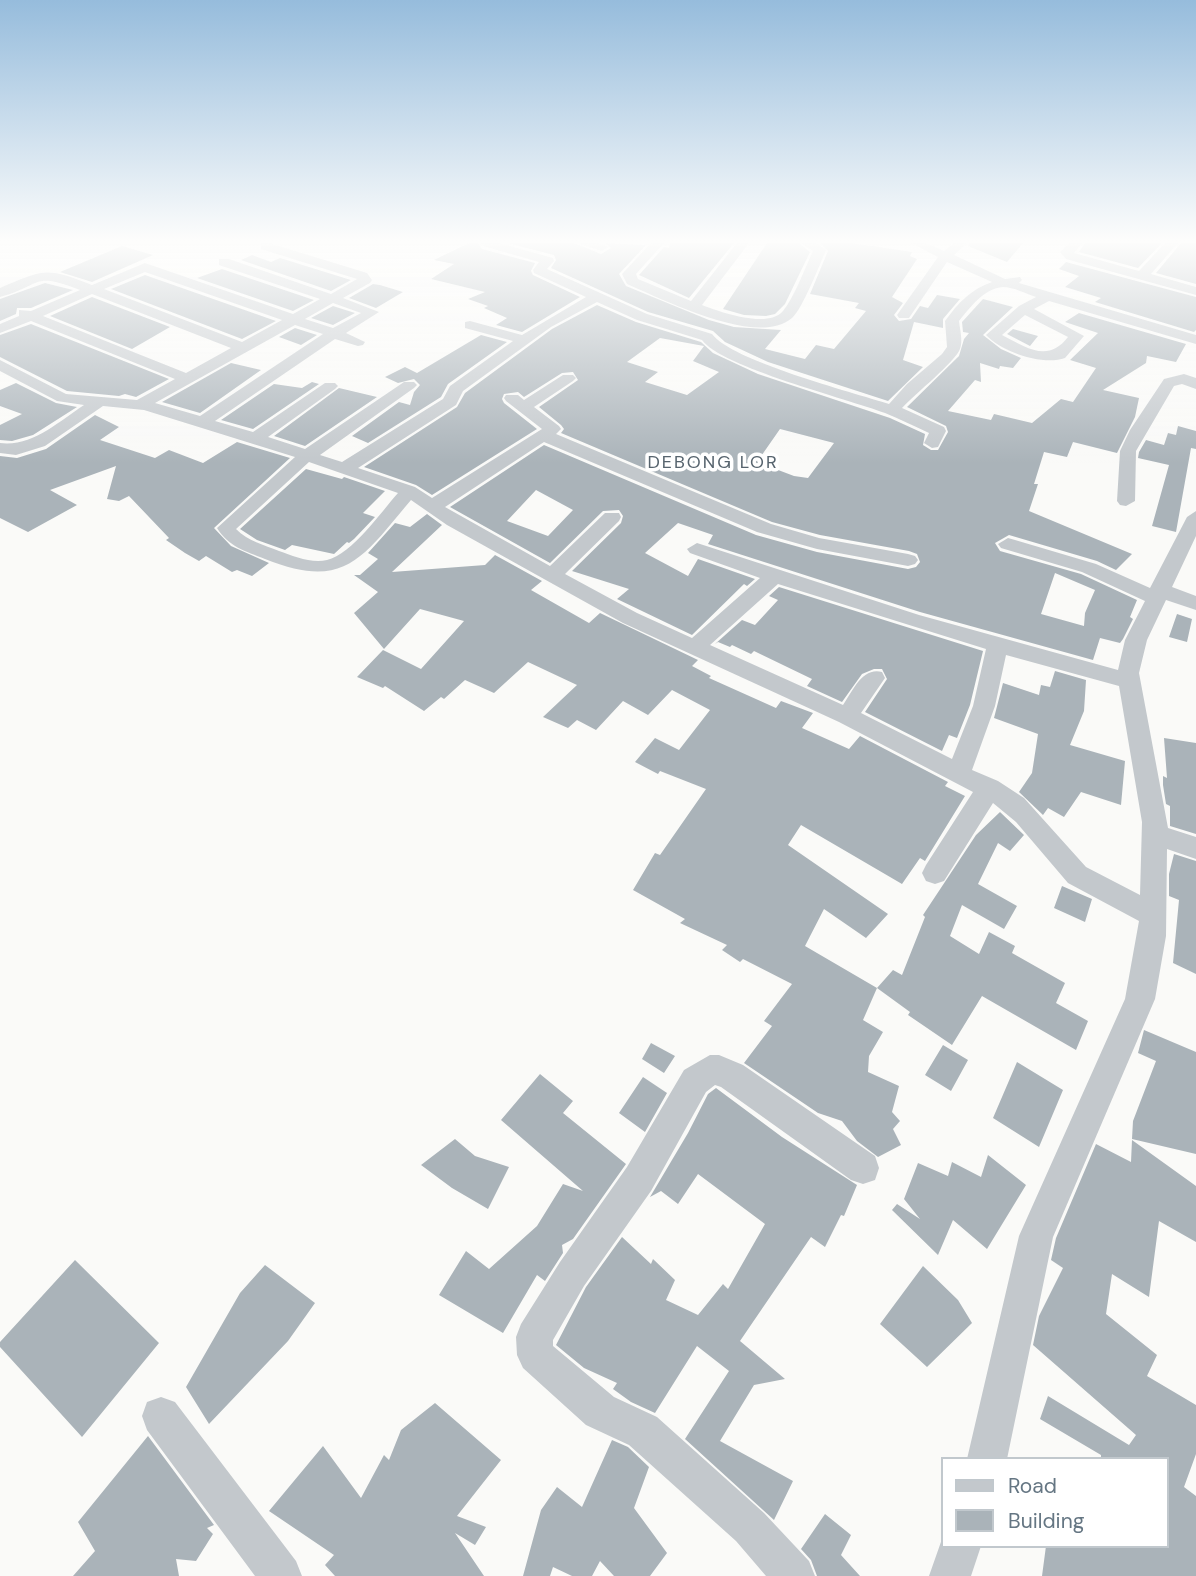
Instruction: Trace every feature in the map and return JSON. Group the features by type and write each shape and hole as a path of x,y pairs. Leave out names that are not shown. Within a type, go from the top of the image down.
{"street":[{"path":"0,329 28,317"},
{"path":"36,317 186,378"},
{"path":"163,317 241,347"},
{"path":"289,317 358,342"},
{"path":"141,404 296,317"},
{"path":"203,422 333,334 364,317"},
{"path":"345,468 450,402 456,389 559,317"},
{"path":"641,317 707,337 712,344 742,360 892,410 938,431 932,443"},
{"path":"727,317 750,323 779,321 786,317"},
{"path":"892,410 912,387 948,357 954,347 952,321 956,317"},
{"path":"1014,317 992,334 994,337 1041,355 1055,357 1077,336 1039,317"},
{"path":"1106,317 1196,340"},
{"path":"1139,317 1196,332"},
{"path":"470,325 524,340"},
{"path":"0,365 64,398 141,404 255,438 409,491 454,521 630,618 847,716 989,788 1021,808 1053,852 1079,876 1154,915"},
{"path":"433,506 553,429 518,402 568,378"},
{"path":"1126,501 1128,451 1182,382"},
{"path":"409,385 305,457 226,528 227,532 241,543 285,560 324,567 333,566 355,550 409,491"},
{"path":"255,438 330,386"},
{"path":"0,447 16,450 39,442 101,400"},
{"path":"545,436 764,528 817,543 908,560"},
{"path":"552,575 612,517"},
{"path":"987,1457 1036,1236 1140,999 1154,915 1155,835 1130,681 1131,655 1157,594 1191,532 1196,517"},
{"path":"1008,544 1090,568 1157,594 1196,603"},
{"path":"697,549 774,577 998,647 1130,681"},
{"path":"694,648 774,577"},
{"path":"959,773 984,706 998,647"},
{"path":"847,716 874,678"},
{"path":"935,873 989,788"},
{"path":"1155,835 1196,848"},
{"path":"794,1576 750,1527 643,1432 600,1411 558,1376 536,1355 534,1337 572,1274 639,1179 695,1081 704,1073 719,1070 732,1076 863,1168"},
{"path":"161,1416 281,1576"},
{"path":"950,1576 959,1548"}],"building":[{"path":"51,317 143,317 170,327 132,349"},
{"path":"183,317 263,317 276,321 242,339"},
{"path":"314,317 348,317 333,325 311,318"},
{"path":"504,317 548,317 522,332 496,325 507,318"},
{"path":"575,317 623,317 701,342 713,353 758,374 890,418 925,434 923,445 931,450 938,450 948,432 946,426 907,407 959,356 964,339 969,333 963,332 962,322 967,317 1003,317 983,335 1001,349 1021,358 1013,368 1000,366 999,369 980,363 981,382 975,380 948,411 991,420 994,414 1032,423 1061,399 1073,402 1096,368 1070,360 1098,333 1065,322 1073,317 1091,317 1186,344 1176,362 1147,356 1146,363 1103,390 1139,398 1135,417 1117,453 1073,442 1067,457 1044,452 1034,484 1038,484 1029,511 1132,554 1116,570 1097,561 1009,535 995,543 1000,551 1081,574 1137,600 1130,617 1133,619 1123,639 1120,643 1100,638 1093,660 920,612 708,544 713,535 678,523 645,553 688,576 698,559 755,579 747,586 744,584 692,635 617,599 629,589 572,571 621,523 623,516 619,510 603,511 550,563 450,507 544,445 756,535 817,552 908,569 916,567 920,562 917,554 909,551 820,535 772,522 561,433 564,429 561,425 539,407 578,380 573,372 562,373 524,397 518,392 504,394 504,403 537,429 432,495 416,485 364,467 457,407 465,393 552,329","holes":["660,338 704,346 693,361 719,372 687,395 645,382 658,372 627,362","780,429 834,443 808,478 794,476 757,462","536,490 573,510 548,536 507,521","1055,573 1095,590 1085,613 1084,626 1041,614"]},
{"path":"664,317 701,317 734,327 781,330 765,349 805,359 816,345 834,349 861,317 895,317 899,321 913,317 945,317 943,328 914,322 903,360 923,367 888,401 768,362 725,342 713,331"},
{"path":"1143,317 1196,317 1194,332"},
{"path":"31,324 169,379 136,397 67,391 0,357 0,335"},
{"path":"295,328 317,335 301,345 279,337"},
{"path":"1013,329 1038,336 1030,346 1007,334"},
{"path":"481,335 507,342 448,384 441,397 368,443 352,436 399,402 410,405 414,392 420,385 414,379 398,383 385,377 405,367 417,373"},
{"path":"231,363 261,370 200,413 162,402"},
{"path":"312,382 319,384 253,429 221,420 274,384 302,388"},
{"path":"16,383 56,403 77,407 33,435 12,441 0,440 0,425 22,414 0,406 0,390"},
{"path":"339,388 377,397 305,446 274,436"},
{"path":"95,415 119,427 100,440 155,458 169,450 203,463 237,442 290,458 214,528 231,546 269,563 252,576 237,570 232,572 206,556 199,561 185,553 166,540 169,538 129,496 119,501 107,499 116,466 50,490 77,505 28,532 0,518 0,456 17,458 46,449"},
{"path":"1178,426 1196,431 1196,449 1191,448 1176,532 1152,526 1169,465 1138,458 1146,440 1164,445 1168,433 1176,435"},
{"path":"306,469 342,479 344,477 385,491 363,513 375,517 354,539 334,554 292,545 285,550 257,540 240,529"},
{"path":"427,514 442,525 392,572 485,565 495,555 542,581 531,590 589,623 600,613 698,660 692,666 711,676 709,678 776,708 781,701 813,713 802,728 849,749 860,736 948,782 945,786 965,796 925,861 920,858 902,884 801,825 788,845 888,914 866,938 824,909 805,946 877,988 863,1020 883,1032 869,1056 868,1072 899,1086 892,1112 900,1121 893,1129 901,1145 878,1157 857,1141 842,1121 818,1113 744,1063 772,1026 764,1021 792,984 743,959 740,962 722,950 727,945 680,923 685,919 633,890 655,853 660,855 706,789 660,771 658,774 635,762 655,738 679,750 710,710 672,690 648,715 623,701 596,730 577,720 568,728 543,717 577,685 528,662 494,693 465,680 444,699 441,697 424,711 385,686 383,688 357,677 383,650 421,669 464,621 420,609 384,649 354,613 378,592 354,575 360,575 378,559 368,553 395,523 410,527"},
{"path":"779,587 983,651 970,705 957,738 949,735 942,751 865,712 887,679 882,669 862,674 842,702 807,686 812,679 754,651 751,654 732,645 730,647 718,642 715,644 742,620 755,625 778,600 769,596"},
{"path":"1177,614 1192,619 1187,642 1169,637"},
{"path":"1055,671 1086,680 1084,711 1070,745 1125,761 1121,805 1081,792 1064,817 1048,808 1043,815 1019,792 1032,773 1038,734 994,718 1003,683 1039,695 1041,685 1050,687"},
{"path":"1164,738 1196,743 1196,834 1170,826 1170,806 1166,804 1163,785 1163,776 1167,778"},
{"path":"1000,812 1024,835 1010,851 998,843 978,884 1017,906 1004,929 962,905 950,936 979,954 989,932 1015,946 1012,953 1065,983 1056,1003 1088,1021 1076,1050 982,996 952,1045 908,1015 910,1012 877,988 893,970 902,975 925,917 923,915 976,835"},
{"path":"1174,854 1196,861 1196,974 1173,963 1179,900 1169,896 1169,874"},
{"path":"1062,886 1092,899 1085,922 1054,908"},
{"path":"1144,1030 1196,1052 1196,1154 1132,1139 1133,1121 1156,1061 1138,1053"},
{"path":"651,1043 675,1056 664,1073 642,1059"},
{"path":"943,1045 968,1060 951,1091 925,1075"},
{"path":"1017,1062 1063,1090 1039,1147 993,1118"},
{"path":"540,1074 573,1101 563,1113 626,1164 573,1239 562,1245 563,1253 545,1281 537,1275 503,1333 439,1295 466,1251 489,1269 537,1226 563,1184 583,1191 501,1120"},
{"path":"643,1077 667,1093 645,1132 619,1113"},
{"path":"716,1088 782,1137 857,1185 844,1216 841,1215 825,1247 811,1237 740,1341 785,1379 754,1385 720,1441 793,1481 774,1520 685,1439 729,1371 697,1346 655,1413 631,1402 613,1389 617,1383 584,1368 556,1345 586,1287 622,1237 651,1264 653,1259 675,1280 666,1300 698,1315 723,1284 728,1289 765,1224 698,1174 678,1204 661,1191 650,1197 708,1094"},
{"path":"455,1139 475,1156 509,1167 488,1209 452,1188 421,1165"},
{"path":"1132,1140 1196,1186 1196,1242 1159,1221 1149,1297 1112,1274 1106,1314 1157,1355 1147,1376 1196,1405 1196,1454 1184,1487 1196,1496 1196,1576 1042,1576 1046,1548 1168,1548 1168,1457 1101,1457 1040,1419 1048,1396 1129,1445 1136,1435 1033,1345 1039,1316 1063,1268 1051,1260 1056,1238 1096,1144 1131,1162"},
{"path":"988,1155 1026,1185 987,1249 953,1220 938,1255 892,1210 897,1204 920,1219 904,1199 918,1163 948,1176 952,1162 981,1177"},
{"path":"75,1260 159,1343 82,1437 0,1347 0,1342"},
{"path":"265,1265 315,1303 288,1341 209,1424 186,1387 240,1293"},
{"path":"923,1266 958,1300 972,1323 927,1367 880,1324"},
{"path":"435,1403 501,1460 457,1516 486,1527 475,1545 455,1533 484,1576 335,1576 325,1565 334,1555 269,1511 323,1446 361,1498 384,1455 389,1460 401,1430"},
{"path":"148,1436 214,1525 207,1528 213,1534 196,1561 176,1559 179,1576 73,1576 95,1551 78,1522"},
{"path":"612,1440 628,1447 649,1467 634,1508 667,1553 650,1576 614,1576 600,1561 592,1576 572,1576 553,1567 550,1576 523,1576 541,1510 557,1487 582,1507"},
{"path":"825,1514 851,1535 841,1555 860,1576 817,1576 811,1560 801,1549"}],"district":[{"name":"DEBONG LOR","path":"713,463"}]}
